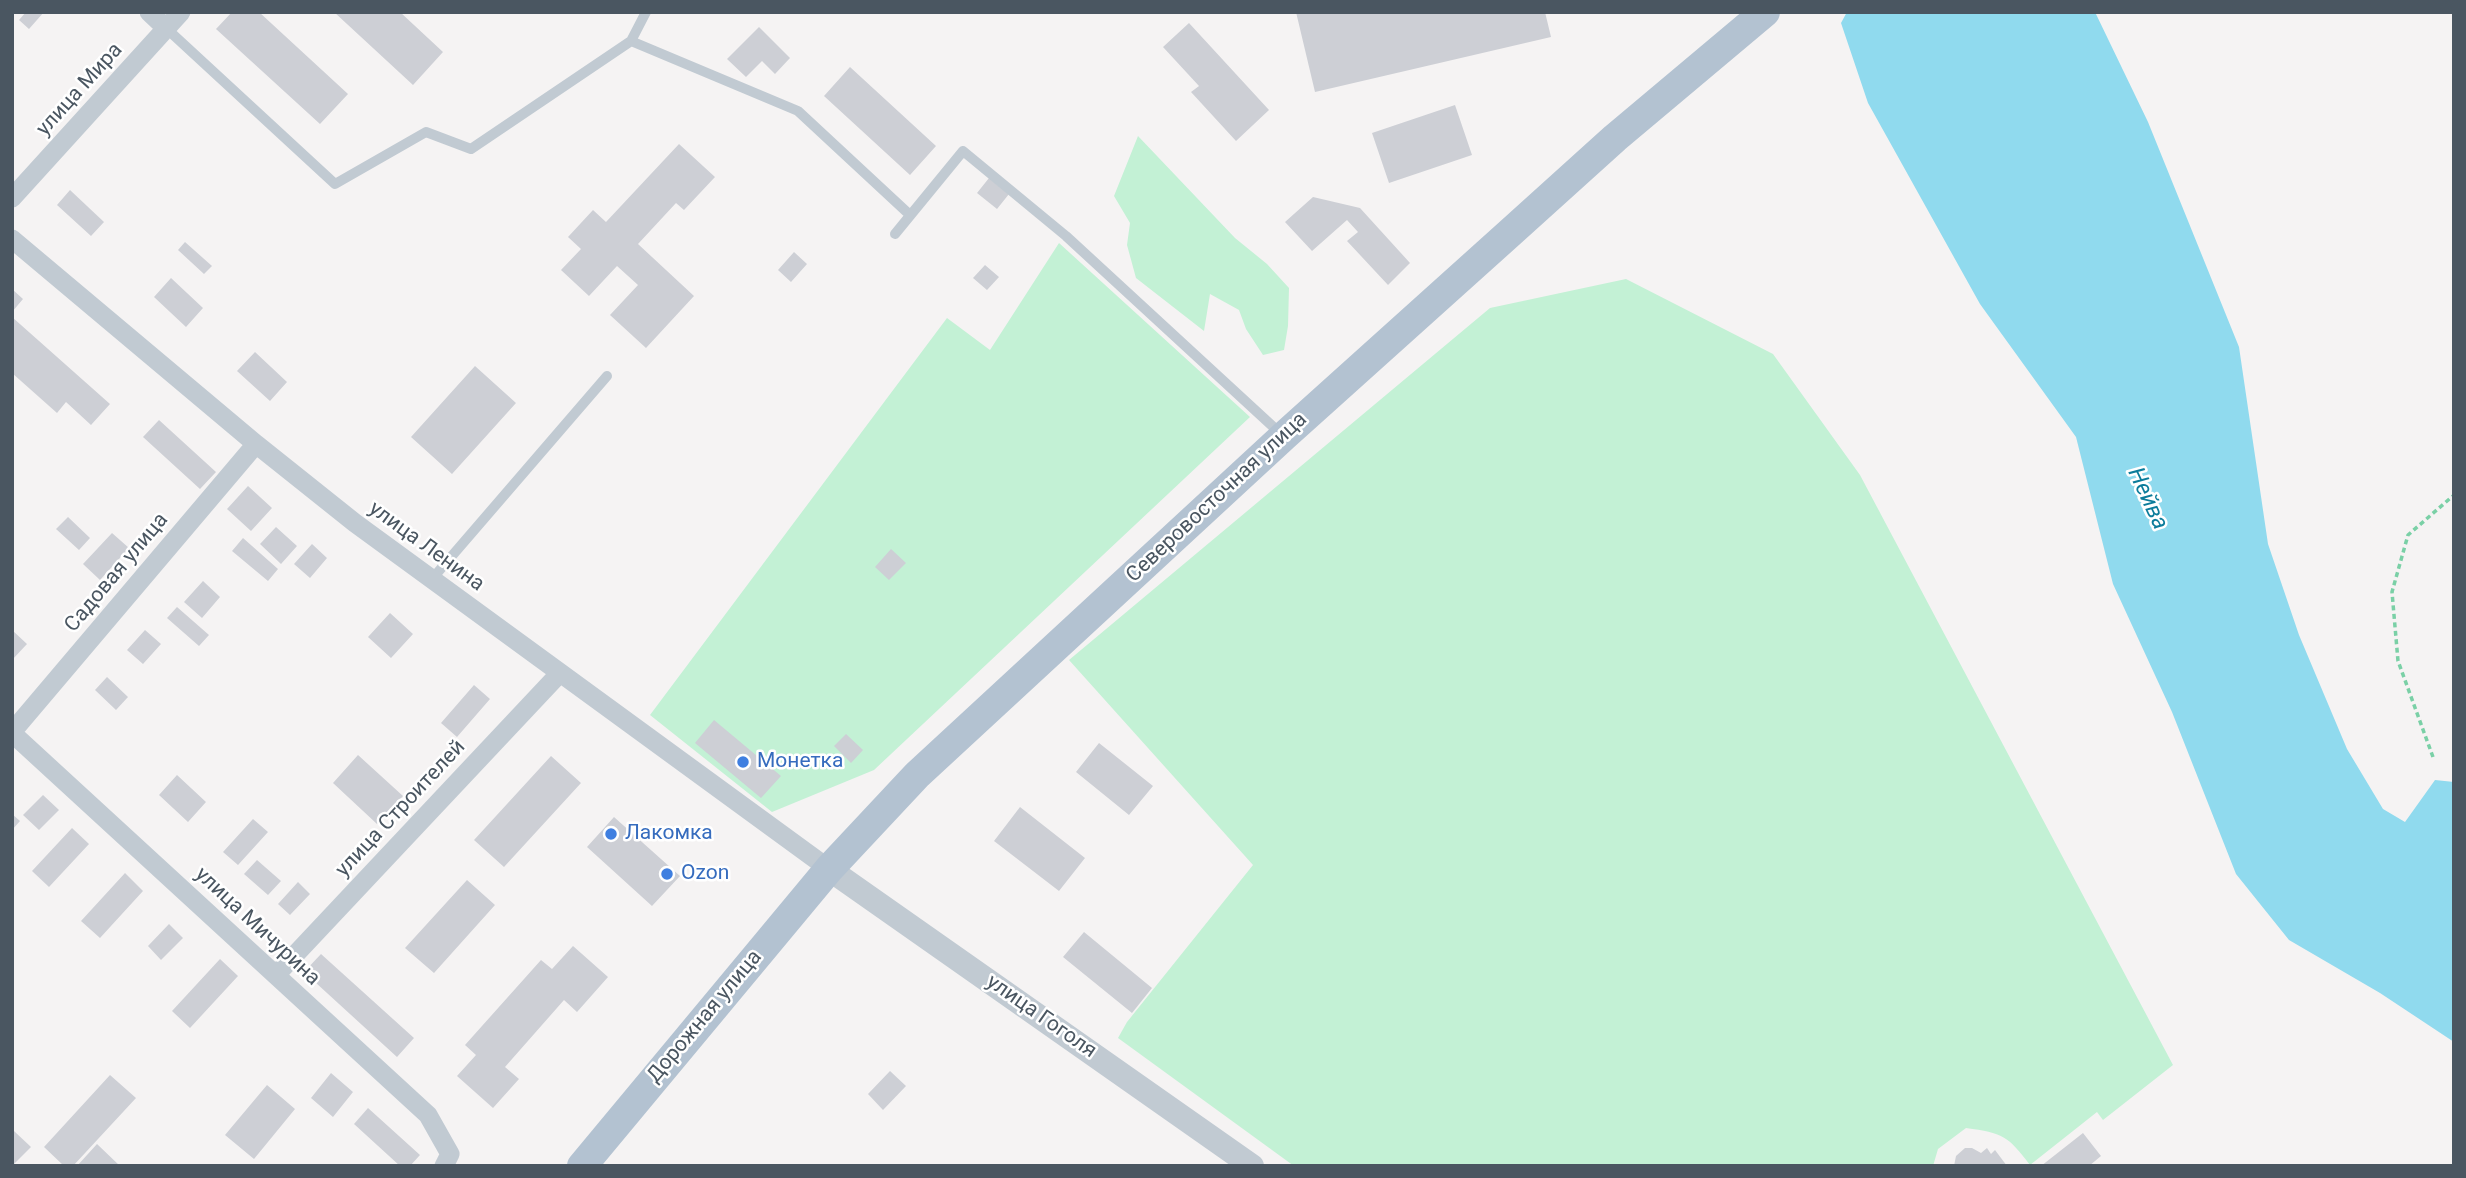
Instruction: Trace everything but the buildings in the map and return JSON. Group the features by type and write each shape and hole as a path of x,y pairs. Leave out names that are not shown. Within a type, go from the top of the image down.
{"main road":[{"name":"Северовосточная улица","path":"829,869 917,775 1284,436 1615,138 1765,12"},
{"name":"Дорожная улица","path":"582,1166 829,869"}],"street":[{"path":"149,12 167,29"},
{"name":"улица Мира","path":"12,198 181,12"},
{"name":"улица Ленина","path":"12,239 256,444 355,523 829,869"},
{"name":"Садовая улица","path":"12,732 256,444"},
{"name":"улица Строителей","path":"276,975 559,674"},
{"name":"улица Мичурина","path":"12,732 428,1115 450,1154 444,1166"},
{"name":"улица Гоголя","path":"829,869 1252,1166"}],"lane":[{"path":"167,29 335,184 426,132 471,149 631,41 646,12"},
{"path":"631,41 798,111 911,215"},
{"path":"895,234 963,151 1066,236 1284,436"},
{"path":"432,579 607,376"}],"path":[{"path":"2433,757 2398,661 2392,592 2408,535 2454,495"}],"green space":[{"path":"1138,136 1235,238 1267,264 1289,288 1284,350 1263,355 1246,329 1239,310 1210,294 1204,331 1136,278 1127,245 1130,223 1114,196"},
{"path":"1059,243 1250,417 874,770 772,812 650,715 947,318 990,350"},
{"path":"1626,279 1773,354 1860,475 2173,1065 2103,1120 2097,1112 2030,1165 2004,1137 1966,1128 1938,1149 1933,1166 1294,1166 1118,1038 1127,1022 1253,865 1069,660 1490,308"}],"water":[{"name":"Нейва","path":"1847,12 2095,12 2148,122 2239,347 2268,544 2299,635 2347,749 2383,809 2405,822 2435,780 2454,782 2454,1042 2380,993 2289,940 2236,874 2172,712 2113,584 2076,437 1980,304 1868,103 1841,23"}],"place":[{"name":"Монетка","path":"743,762"},
{"name":"Лакомка","path":"611,834"},
{"name":"Ozon","path":"667,874"}]}
